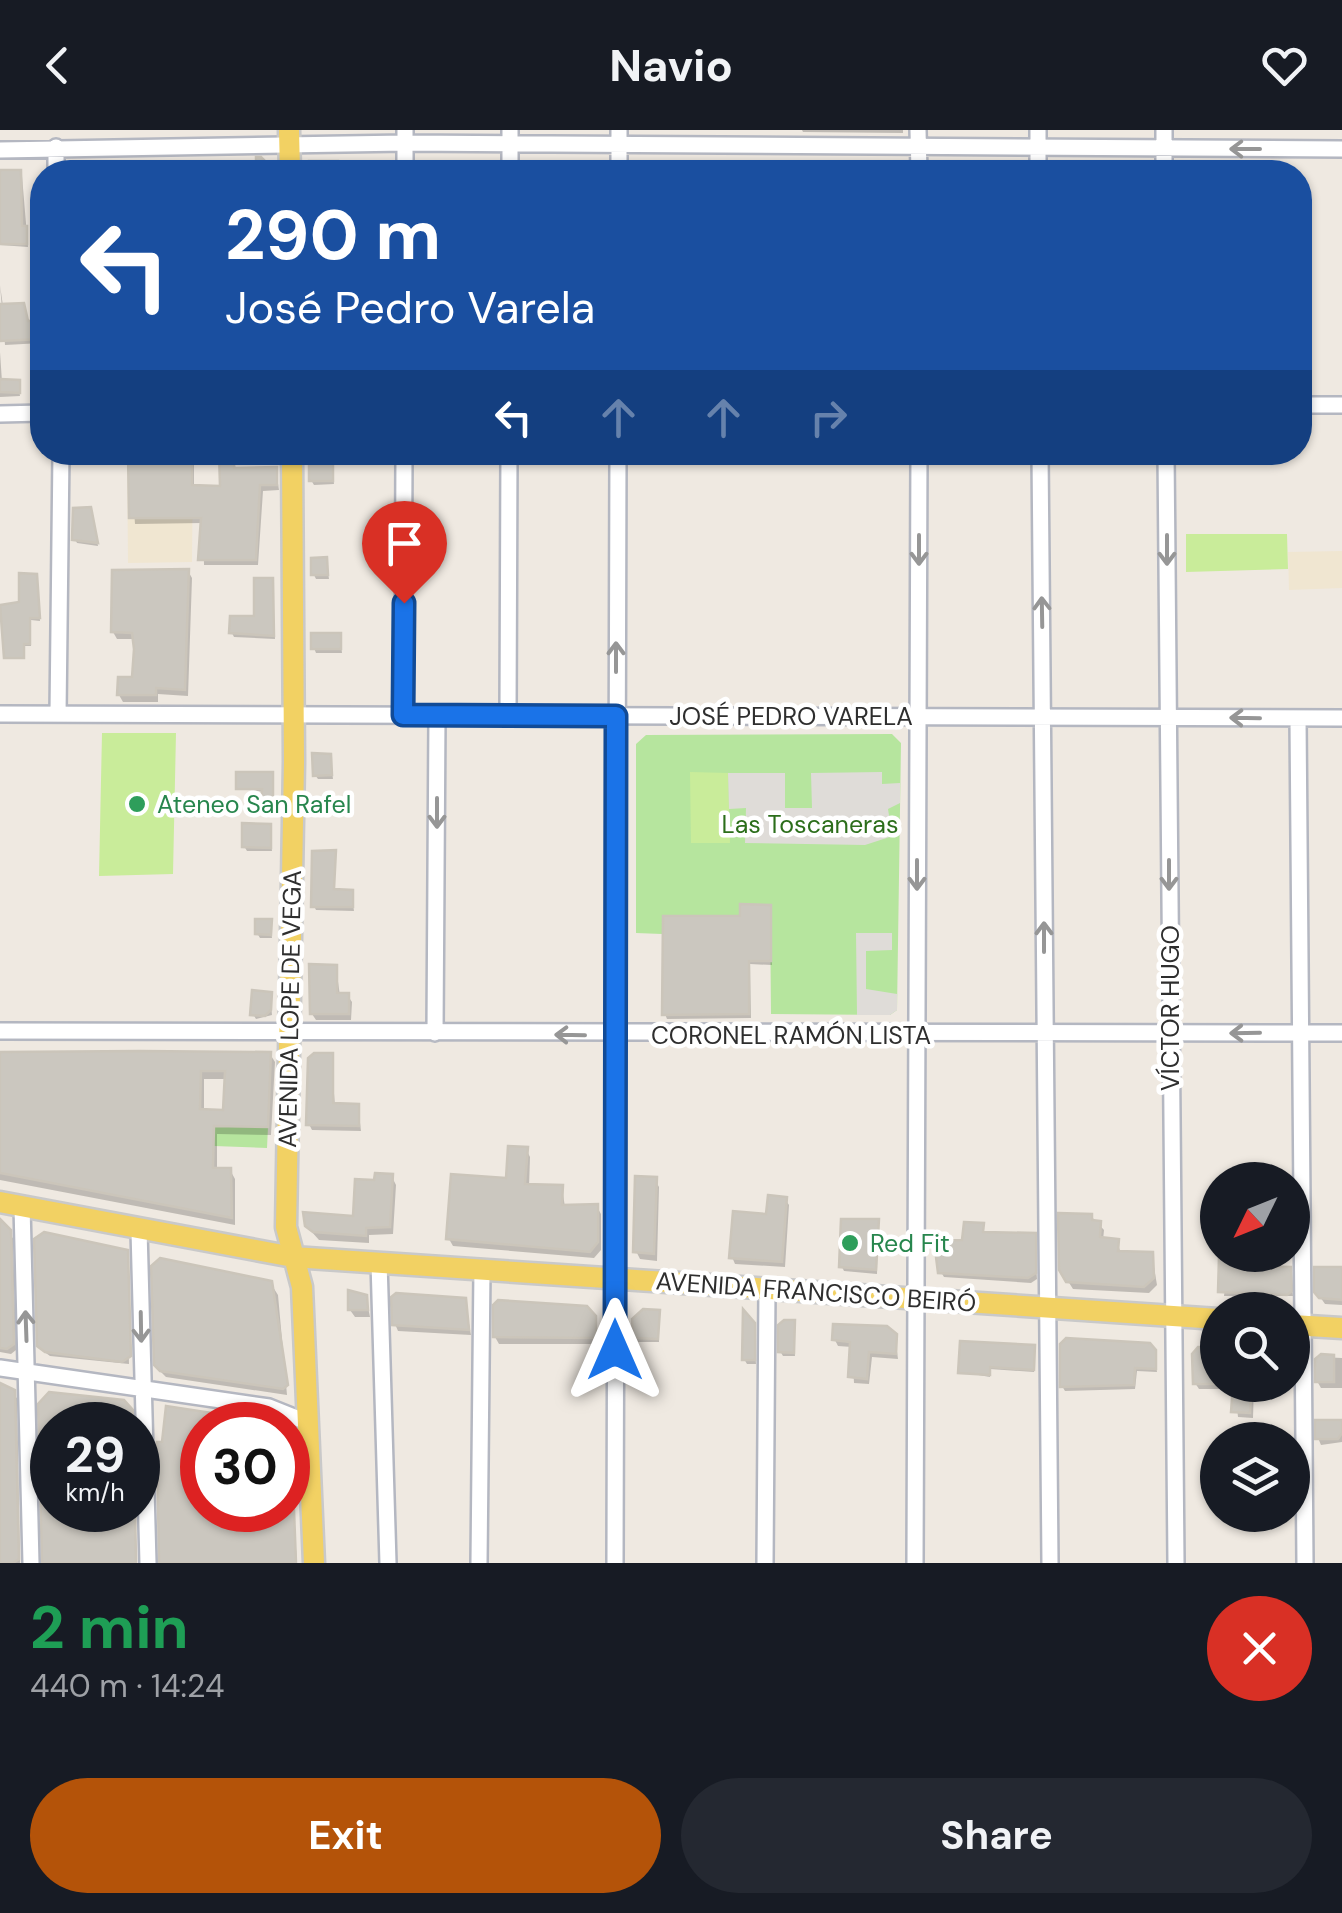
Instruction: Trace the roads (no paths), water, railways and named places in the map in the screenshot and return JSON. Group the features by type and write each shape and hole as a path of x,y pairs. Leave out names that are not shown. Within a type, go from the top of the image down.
{"main road":[{"name":"AVENIDA LOPE DE VEGA","path":"292,465 294,716 286,1227 302,1287 308,1402"},
{"name":"AVENIDA FRANCISCO BEIRÓ","path":"0,1202 293,1257 1200,1318"},
{"path":"1310,1327 1342,1328"},
{"name":"AVENIDA LOPE DE VEGA","path":"310,1451 314,1563"}],"street":[{"path":"1164,130 1164,160"},
{"path":"0,150 405,136 1038,138 1164,148 1342,149"},
{"path":"56,147 56,160"},
{"path":"1312,405 1342,405"},
{"path":"0,414 30,413"},
{"path":"58,714 61,465"},
{"path":"403,715 404,465"},
{"path":"508,716 509,465"},
{"path":"615,1563 618,465"},
{"path":"915,1563 919,465"},
{"path":"1040,465 1050,1563"},
{"name":"VÍCTOR HUGO","path":"1166,465 1176,1563"},
{"name":"JOSÉ PEDRO VARELA","path":"0,714 1342,718"},
{"path":"435,1033 437,716"},
{"path":"1298,718 1302,1032 1298,1292"},
{"name":"CORONEL RAMÓN LISTA","path":"0,1032 1342,1032"},
{"path":"22,1206 31,1563"},
{"path":"139,1230 148,1563"},
{"path":"380,1262 388,1563"},
{"path":"479,1563 482,1270"},
{"path":"765,1563 766,1289"},
{"path":"0,1368 236,1402"},
{"path":"1300,1402 1305,1563"}],"place":[{"name":"Ateneo San Rafel","path":"137,804"},
{"name":"Red Fit","path":"850,1243"}],"park label":[{"name":"Las Toscaneras","path":"810,824"}]}
